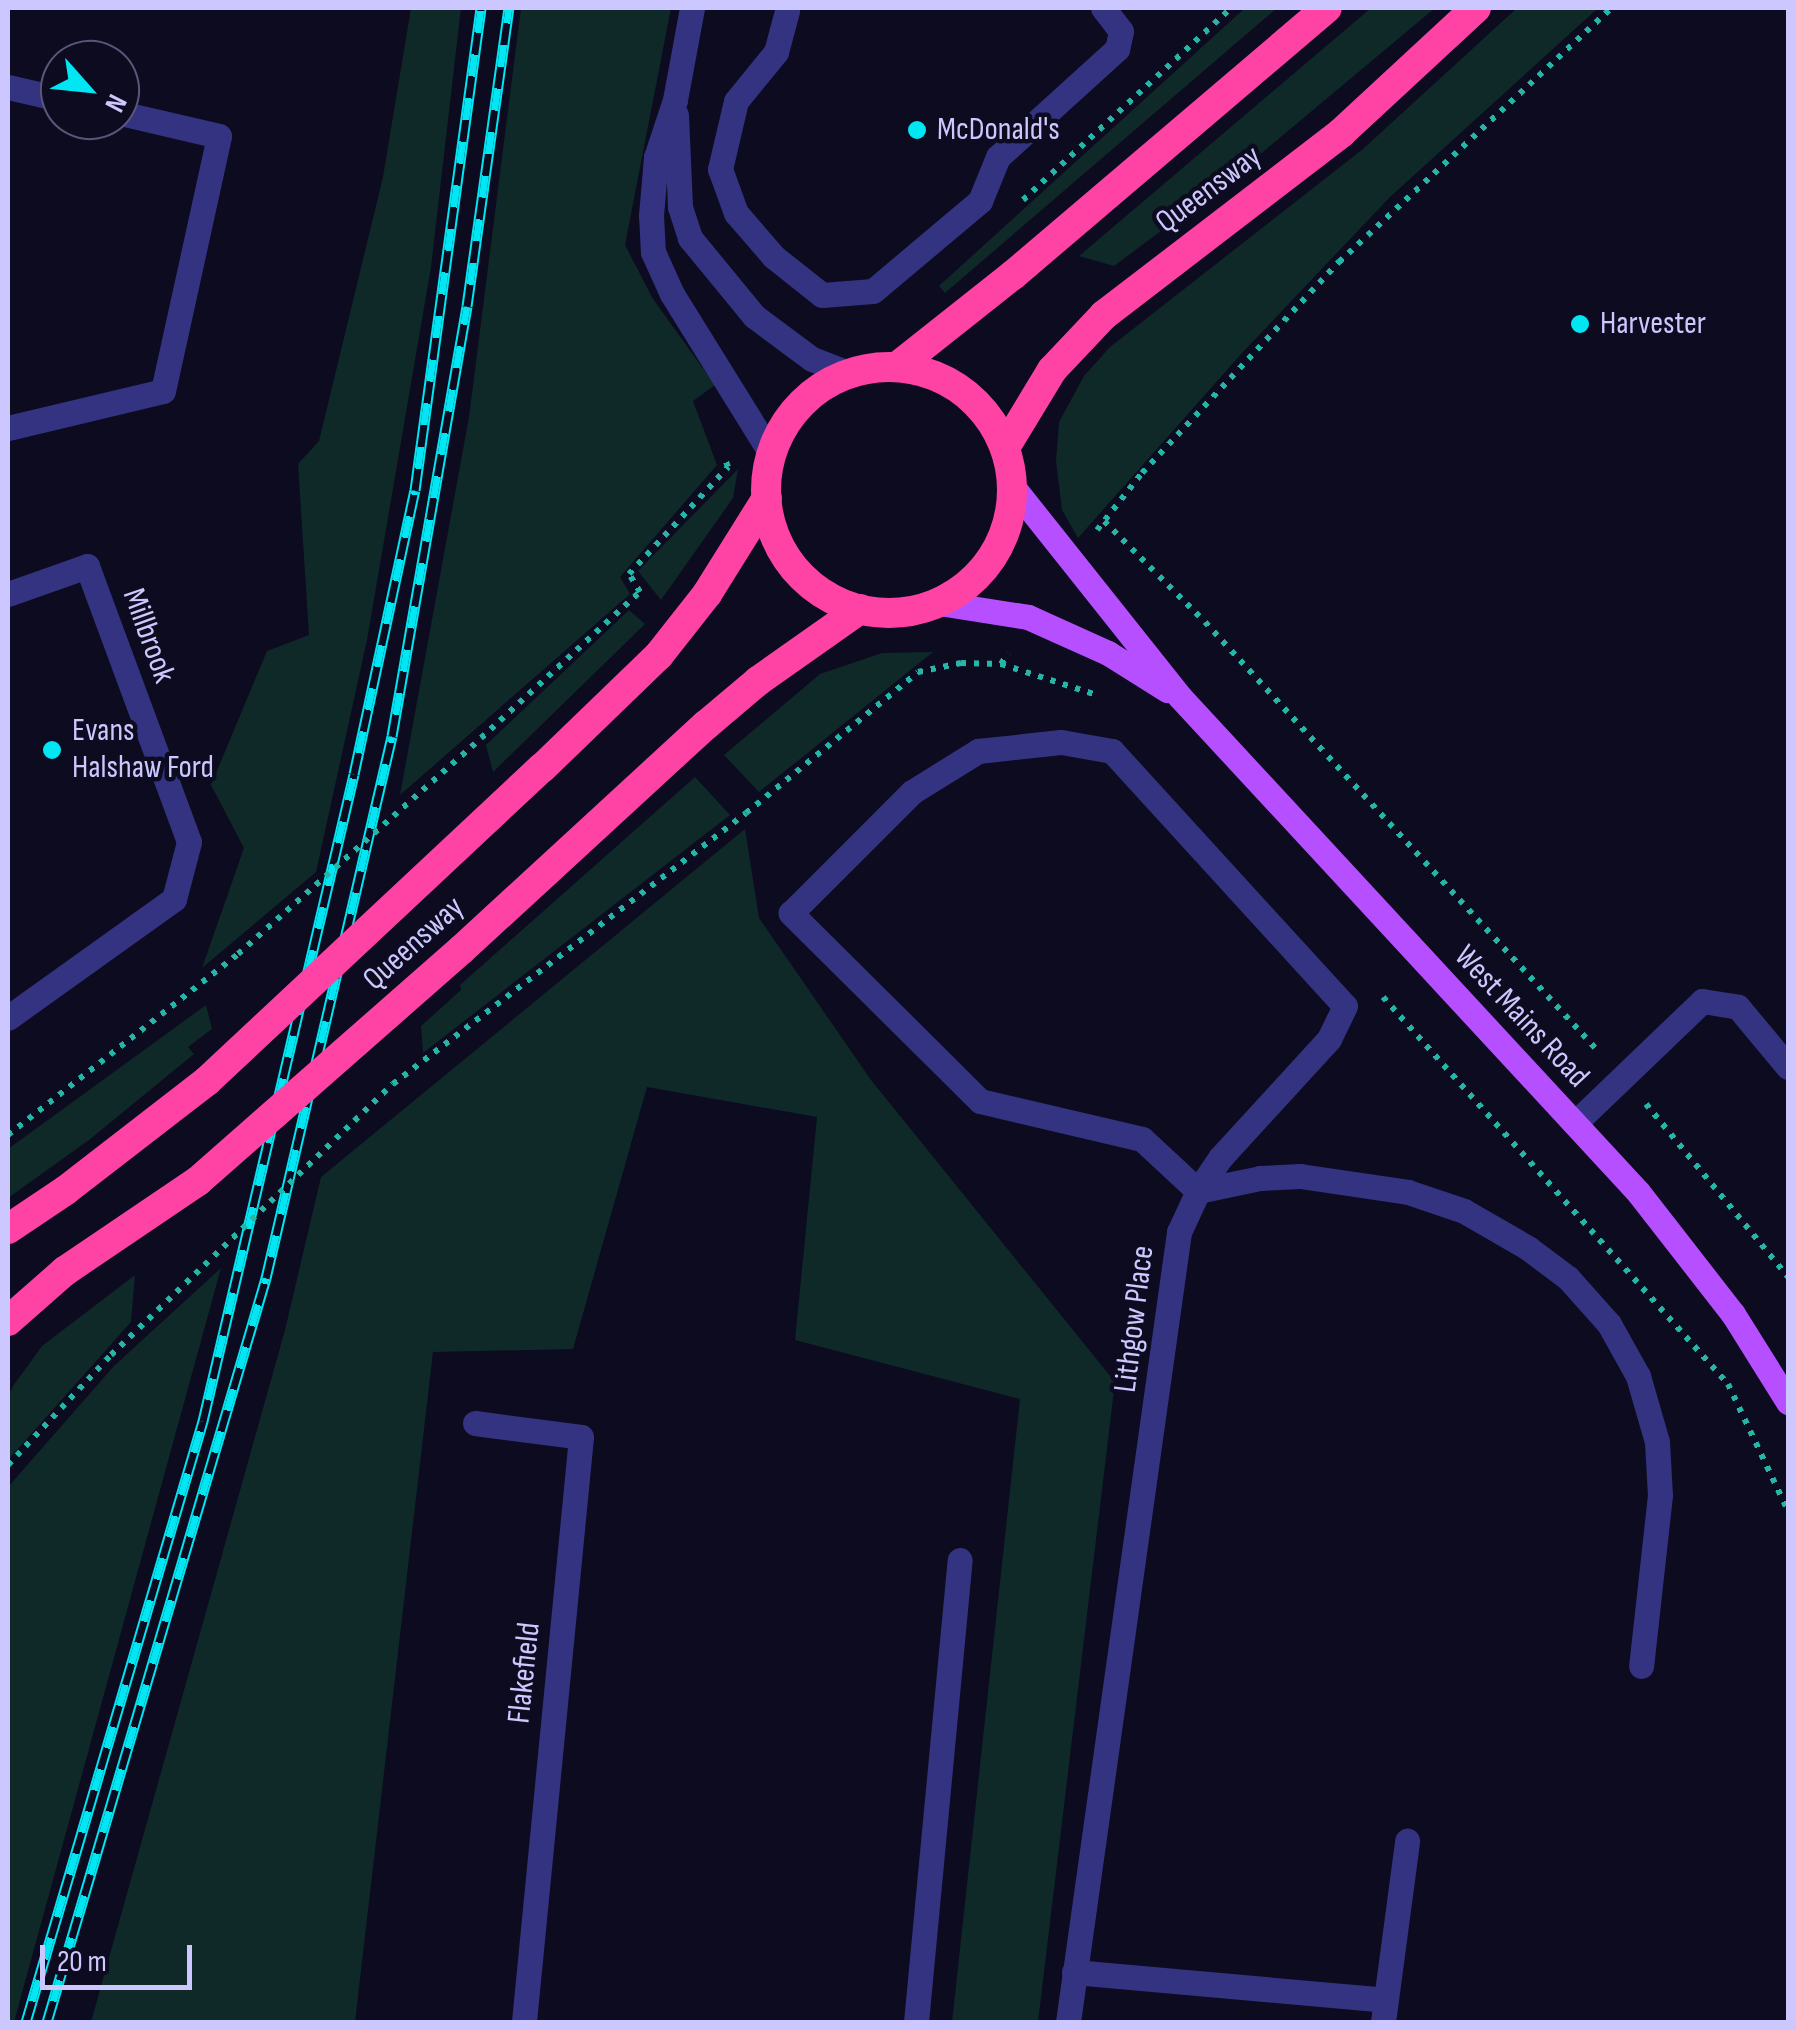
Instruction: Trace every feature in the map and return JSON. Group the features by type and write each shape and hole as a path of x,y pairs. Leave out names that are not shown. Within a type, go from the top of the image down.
{"highway":[{"name":"Queensway","path":"898,366 1013,275 1327,8"},
{"name":"Queensway","path":"1006,446 1052,370 1104,315 1341,134 1476,8"},
{"path":"898,366 932,374 963,390 988,415 1006,446 1013,487 1008,523 993,556 970,584 939,603 900,612 860,609 820,592 796,569 777,541 767,498 772,455 780,434 808,396 848,373 898,366"},
{"name":"Queensway","path":"8,1228 66,1190 207,1080 659,656 708,594 767,498"},
{"name":"Queensway","path":"8,1321 65,1271 210,1172 719,714 860,609"}],"main road":[{"name":"West Mains Road","path":"1013,487 1180,697 1638,1192 1733,1314 1788,1402"},
{"name":"West Mains Road","path":"939,603 1028,618 1108,653 1180,697"}],"street":[{"path":"692,8 675,100 656,157 650,215 653,252 672,294 772,455"},
{"path":"790,9 776,52 736,101 720,169 736,213 774,257 822,295 873,290 980,201 998,157 1117,49 1124,19 1103,8"},
{"path":"8,87 40,94"},
{"path":"675,100 680,207 690,238 754,316 812,358 848,373"},
{"path":"8,428 163,391 219,136 140,118"},
{"name":"Millbrook","path":"8,594 87,566 190,842 174,899 8,1018"},
{"name":"Lithgow Place","path":"1068,2022 1179,1232 1198,1191 1220,1158 1328,1039 1345,1006 1112,751 1062,742 978,751 912,792 792,913 980,1101 1142,1139 1198,1191"},
{"path":"1575,1123 1702,1001 1738,1006 1788,1067"},
{"path":"1198,1191 1260,1178 1300,1176 1408,1192 1464,1211 1528,1248 1568,1278 1610,1324 1638,1376 1657,1442 1660,1495 1641,1666"},
{"name":"Flakefield","path":"474,1423 580,1436 524,2022"},
{"path":"916,2022 960,1560"},
{"path":"1074,1972 1384,2011 1406,1842"}],"path":[{"path":"1070,562 1142,473 1339,262 1611,8"},
{"path":"1104,521 1204,622 1673,1133 1788,1277"},
{"path":"8,1135 238,954 640,592"},
{"path":"1002,664 1028,618"},
{"path":"8,1465 112,1355 394,1084 746,813 918,672 961,663 1002,664 1104,697"},
{"path":"1376,988 1728,1384 1788,1511"}],"green space":[{"path":"411,8 461,8 431,267 367,640 316,872 202,968 244,848 211,785 267,651 309,635 298,464 319,441 383,177"},
{"path":"521,8 671,8 625,245 653,299 715,385 693,401 717,465 620,577 630,594 400,795 469,417"},
{"path":"1245,8 1277,8 945,293 939,286"},
{"path":"1371,8 1435,8 1228,181 1114,266 1079,256"},
{"path":"1517,8 1598,8 1390,197 1242,353 1078,538 1062,510 1056,461 1059,422 1084,376 1110,347 1363,149"},
{"path":"738,469 733,498 661,600 638,571"},
{"path":"629,610 645,624 493,772 486,745"},
{"path":"933,652 759,792 724,755 820,674 882,653"},
{"path":"695,777 730,815 423,1053 421,1026 461,990 460,985"},
{"path":"745,829 759,918 871,1080 1115,1382 1038,2022 952,2022 1020,1399 795,1340 817,1117 647,1087 573,1349 433,1352 355,2022 91,2022 285,1330 321,1177"},
{"path":"206,1005 212,1029 188,1047 194,1054 89,1140 8,1198 8,1149"},
{"path":"221,1268 14,2022 8,2022 8,1487 114,1366"},
{"path":"135,1275 131,1322 8,1460 8,1396 13,1386 42,1346"}],"railway":[{"path":"26,2022 203,1421 354,774 415,490 481,8"},
{"path":"47,2022 266,1278 392,736 467,306 509,8"}],"place":[{"name":"McDonald's","path":"917,130"},
{"name":"Harvester","path":"1580,324"},
{"name":"Evans Halshaw Ford","path":"52,750"}]}
